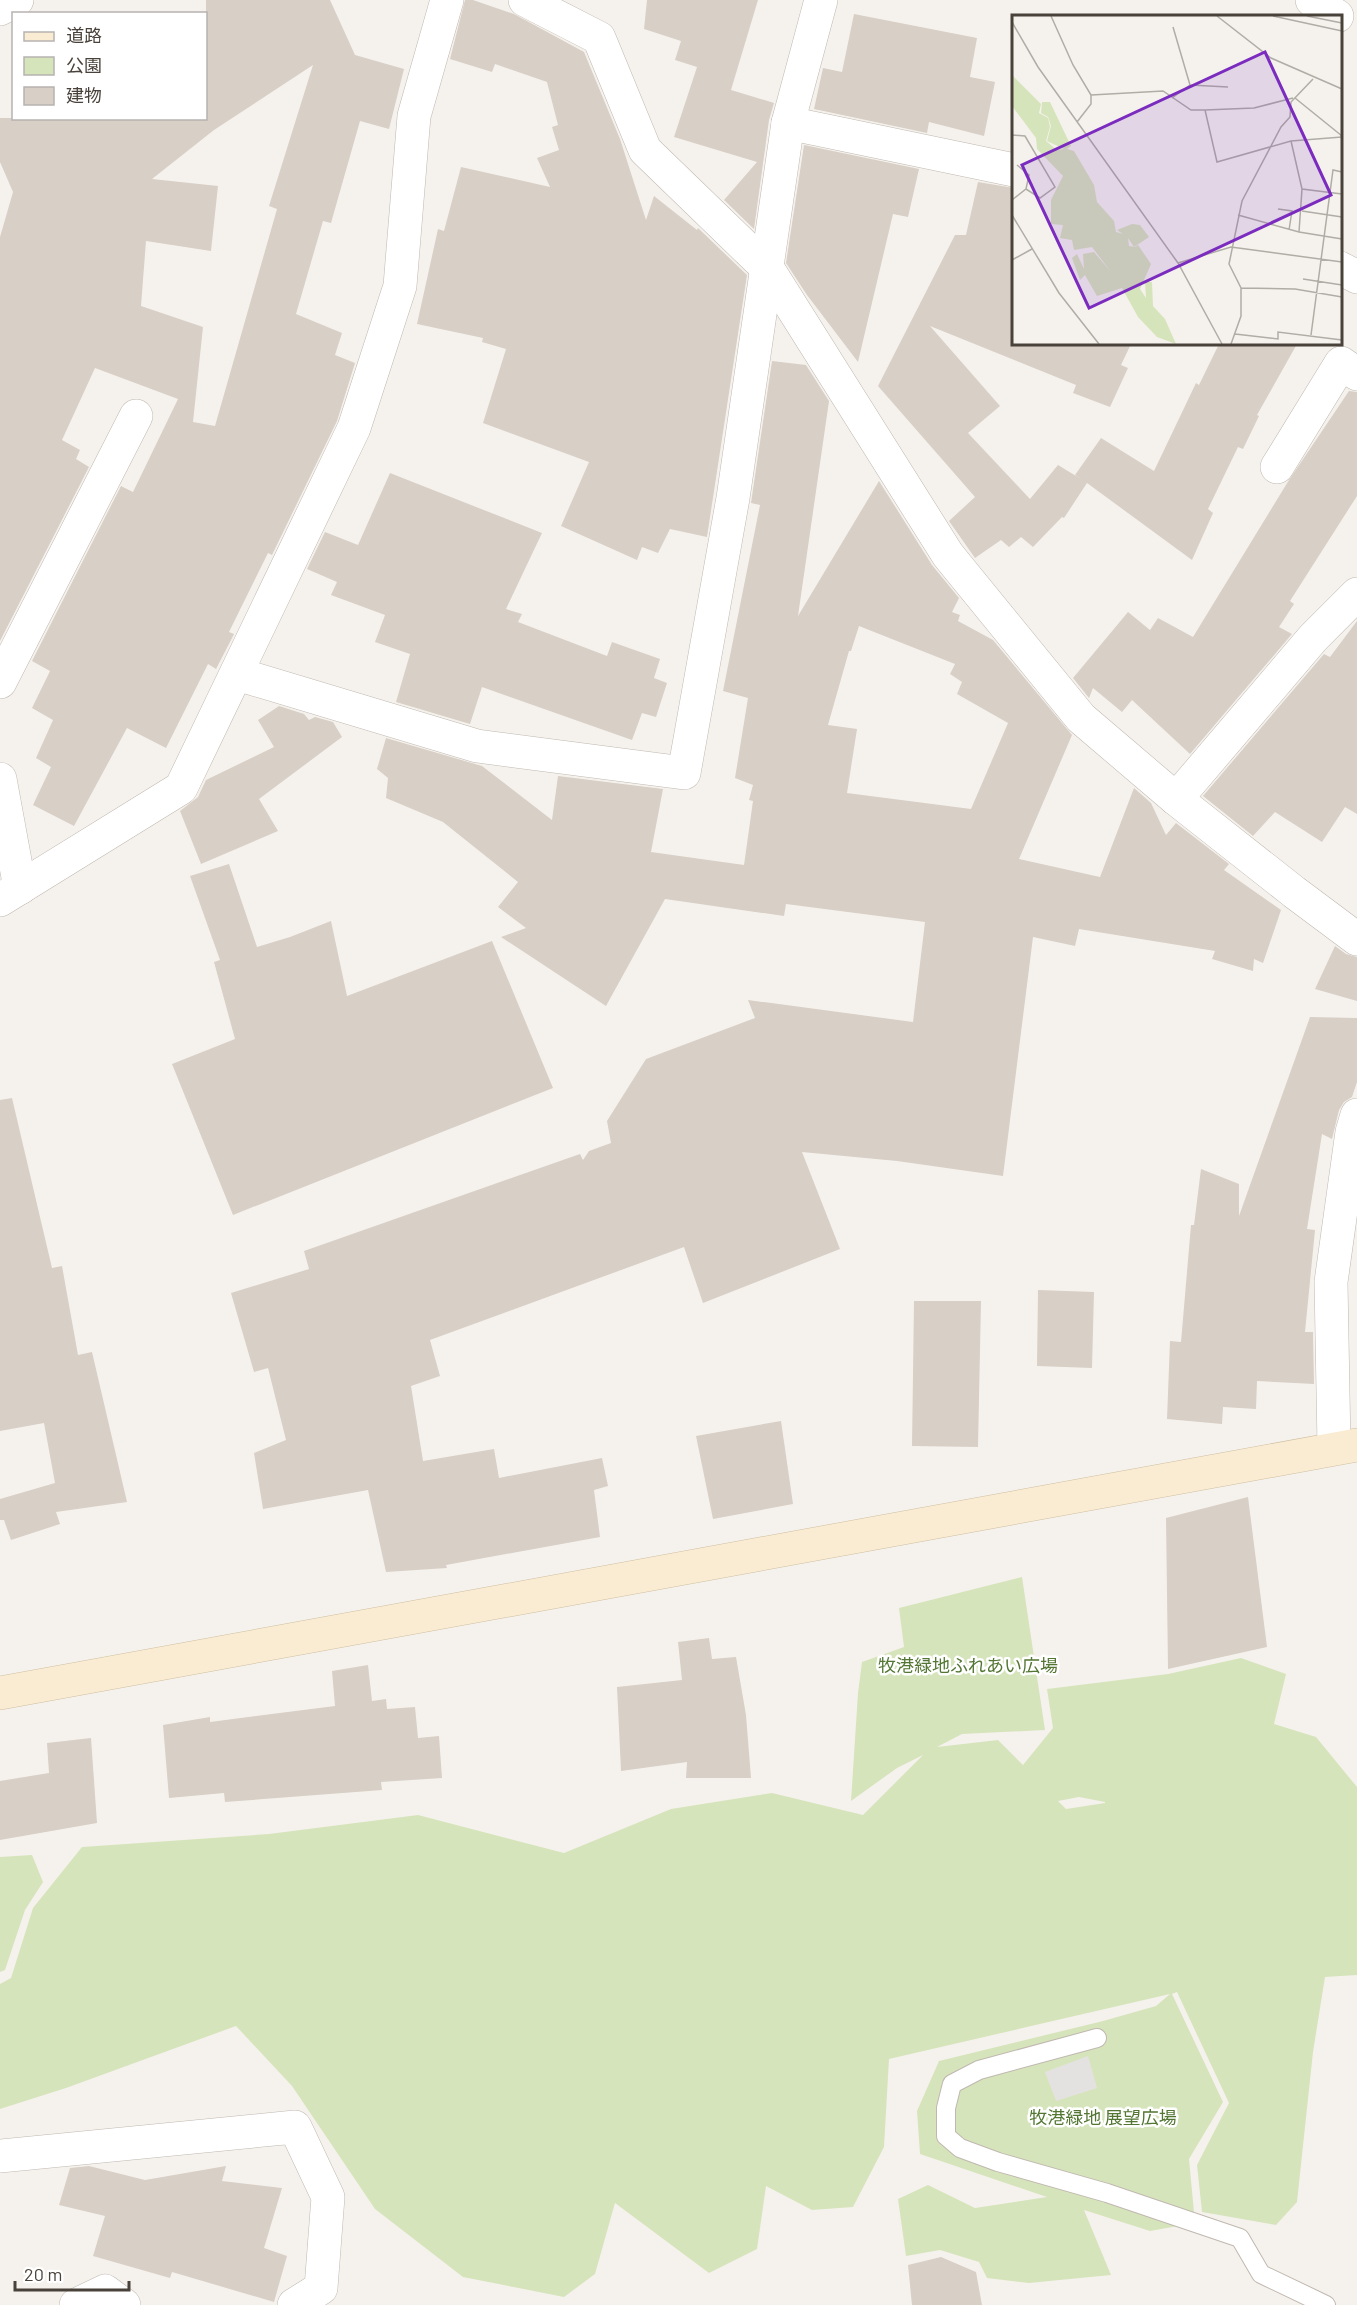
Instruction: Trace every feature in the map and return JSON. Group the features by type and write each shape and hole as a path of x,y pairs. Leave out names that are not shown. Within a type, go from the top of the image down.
{"street":[{"path":"0,9 17,0"},
{"path":"0,779 10,894 181,788 354,428 400,286 414,116 447,0"},
{"path":"525,0 599,38 645,150 768,269 948,555 1081,718 1176,799 1357,939"},
{"path":"237,674 477,746 684,773 733,498 788,123 821,0"},
{"path":"1342,19 1357,29"},
{"path":"788,123 1012,170"},
{"path":"1342,269 1357,277"},
{"path":"1277,467 1341,363 1357,374"},
{"path":"0,682 136,416"},
{"path":"1176,799 1313,638 1357,594"},
{"path":"0,1693 1346,1446 1331,1282 1352,1132 1357,1115"},
{"path":"0,2156 296,2127 328,2197 321,2288 294,2305"},
{"path":"76,2305 105,2291 124,2305"}],"lane":[{"path":"1097,2038 979,2070 952,2084 946,2108 946,2136 960,2148 998,2162 1107,2193 1239,2238 1261,2274 1326,2305"}],"green space":[{"path":"1022,1577 1045,1730 962,1734 937,1747 998,1740 1023,1765 1053,1728 1047,1689 1168,1674 1241,1658 1286,1674 1274,1724 1316,1737 1357,1787 1357,1975 1325,1977 1313,2052 1297,2202 1276,2225 1202,2212 1197,2165 1229,2103 1177,1992 1172,1994 1223,2102 1189,2159 1195,2223 1150,2231 1084,2210 1111,2275 1029,2283 987,2278 979,2262 940,2250 906,2256 898,2199 928,2185 975,2208 1047,2197 920,2154 917,2111 939,2061 1156,2006 1170,1994 889,2059 884,2147 853,2207 812,2210 766,2186 757,2249 709,2273 615,2203 595,2274 564,2297 463,2277 375,2209 292,2086 236,2026 66,2088 0,2109 0,1984 11,1978 33,1908 82,1847 269,1834 418,1815 564,1853 671,1809 772,1793 863,1815 923,1755 897,1768 851,1801 862,1662 904,1647 899,1608","holes":["1079,1797 1105,1802 1066,1809 1058,1801"]},
{"path":"32,1855 43,1882 25,1910 5,1970 0,1972 0,1857"}],"shaded area":[{"path":"1088,2056 1097,2088 1056,2101 1045,2072"}],"building":[{"path":"206,0 330,0 355,55 404,69 389,129 360,121 331,223 323,221 296,314 342,333 335,355 355,363 337,421 272,555 268,553 229,632 234,634 216,669 208,664 166,748 127,728 74,826 33,805 51,767 36,758 53,720 32,708 50,671 32,661 121,486 133,492 178,399 95,368 62,440 80,450 76,459 89,467 0,641 0,237 13,192 0,162 0,118 12,118 12,120 207,120","holes":["313,65 269,206 277,209 215,426 193,422 203,327 141,306 146,241 211,251 218,186 152,179 214,130"]},
{"path":"465,0 473,0 514,14 584,52 620,139 646,220 654,196 697,230 698,228 747,275 707,537 670,529 658,553 642,547 637,560 561,526 589,462 483,423 506,349 482,342 483,338 417,324 438,229 444,231 461,167 550,187 537,158 559,150 552,127 558,125 547,82 495,64 492,72 450,59"},
{"path":"647,0 758,0 731,90 774,103 769,120 754,229 724,200 757,162 674,137 697,67 675,60 681,41 644,29"},
{"path":"854,14 977,38 970,77 995,82 984,136 929,122 927,133 814,109 823,68 842,72"},
{"path":"804,145 919,169 908,217 893,214 858,362 807,295 786,263"},
{"path":"978,182 1012,188 1012,345 1131,345 1121,365 1128,368 1110,407 1073,393 1076,385 930,326 1000,406 968,433 1030,499 1058,465 1081,479 1075,475 1101,438 1154,471 1196,383 1199,385 1219,345 1296,345 1257,415 1259,416 1243,449 1238,447 1208,509 1213,513 1192,560 1087,483 1064,518 1062,517 1033,547 1021,537 1009,547 1001,540 975,558 949,521 975,497 878,386 955,235 966,235"},
{"path":"772,361 806,365 829,401 798,616 879,481 932,565 959,598 952,612 960,615 958,621 993,640 1072,735 1019,859 1100,877 1134,788 1151,803 1166,835 1176,823 1229,864 1224,870 1281,910 1263,963 1254,959 1253,971 1212,959 1215,951 1079,929 1075,946 1033,937 1003,1176 897,1161 802,1152 840,1249 703,1303 684,1247 430,1340 440,1376 411,1386 423,1461 494,1449 499,1478 602,1458 608,1486 594,1490 600,1537 446,1565 447,1568 386,1572 368,1490 263,1509 254,1453 286,1440 268,1368 254,1372 231,1293 309,1269 304,1251 580,1154 583,1160 589,1151 611,1143 607,1121 646,1059 755,1018 748,1000 913,1022 925,922 786,904 784,916 665,899 606,1006 501,937 526,928 498,907 518,882 443,822 386,798 388,778 377,769 386,738 482,766 552,820 558,776 663,789 651,852 744,865 753,801 749,800 753,785 735,778 748,698 723,691 760,505 751,503","holes":["859,626 955,664 950,674 962,682 957,694 1008,723 971,809 847,793 857,729 828,725 849,651 851,651"]},
{"path":"1349,391 1357,392 1357,496 1290,601 1294,604 1279,627 1292,634 1190,754 1132,700 1122,712 1093,688 1089,698 1073,678 1128,612 1150,630 1158,618 1193,637 1289,480"},
{"path":"390,473 542,533 506,609 522,614 518,622 607,656 612,642 660,659 654,678 667,683 656,717 642,713 632,740 482,687 470,724 396,702 410,654 375,642 385,615 331,595 337,582 307,569 325,532 358,545"},
{"path":"1357,621 1357,814 1345,807 1322,842 1275,812 1253,836 1203,796 1324,654 1330,657"},
{"path":"279,706 304,714 309,720 315,717 333,722 342,737 259,799 278,831 201,864 180,811 198,797 206,780 274,747 258,720"},
{"path":"229,864 257,947 331,921 347,996 492,941 553,1088 233,1215 172,1064 235,1039 214,962 220,960 190,876"},
{"path":"1335,946 1346,954 1357,957 1357,1001 1315,989"},
{"path":"1310,1017 1357,1018 1357,1082 1352,1097 1344,1102 1339,1110 1332,1139 1322,1134 1307,1229 1315,1230 1305,1332 1313,1332 1314,1384 1257,1381 1256,1409 1223,1407 1222,1424 1167,1419 1170,1341 1181,1342 1191,1225 1194,1225 1201,1169 1239,1184 1239,1216"},
{"path":"12,1098 52,1268 62,1266 78,1355 92,1352 127,1502 56,1512 60,1524 11,1540 4,1520 0,1520 0,1499 55,1483 44,1423 0,1431 0,1100"},
{"path":"1038,1290 1094,1292 1092,1368 1037,1366"},
{"path":"914,1301 981,1301 978,1447 912,1446"},
{"path":"781,1421 793,1504 713,1519 696,1436"},
{"path":"1248,1497 1267,1647 1168,1669 1166,1518"},
{"path":"709,1638 712,1659 736,1657 746,1715 751,1778 686,1778 687,1762 621,1771 617,1687 682,1680 678,1642"},
{"path":"368,1665 372,1701 386,1699 387,1709 415,1707 418,1738 439,1736 442,1778 381,1782 382,1790 225,1802 224,1793 169,1798 163,1725 210,1717 210,1722 335,1706 332,1671"},
{"path":"91,1738 97,1823 0,1840 0,1781 49,1773 47,1743"},
{"path":"89,2166 145,2180 226,2166 222,2181 282,2188 264,2248 287,2256 274,2302 172,2272 170,2278 93,2256 105,2216 59,2205 70,2168"},
{"path":"941,2257 976,2272 982,2305 912,2305 908,2265"}],"park label":[{"name":"牧港緑地ふれあい広場","path":"968,1665"},
{"name":"牧港緑地 展望広場","path":"1103,2117"}]}
